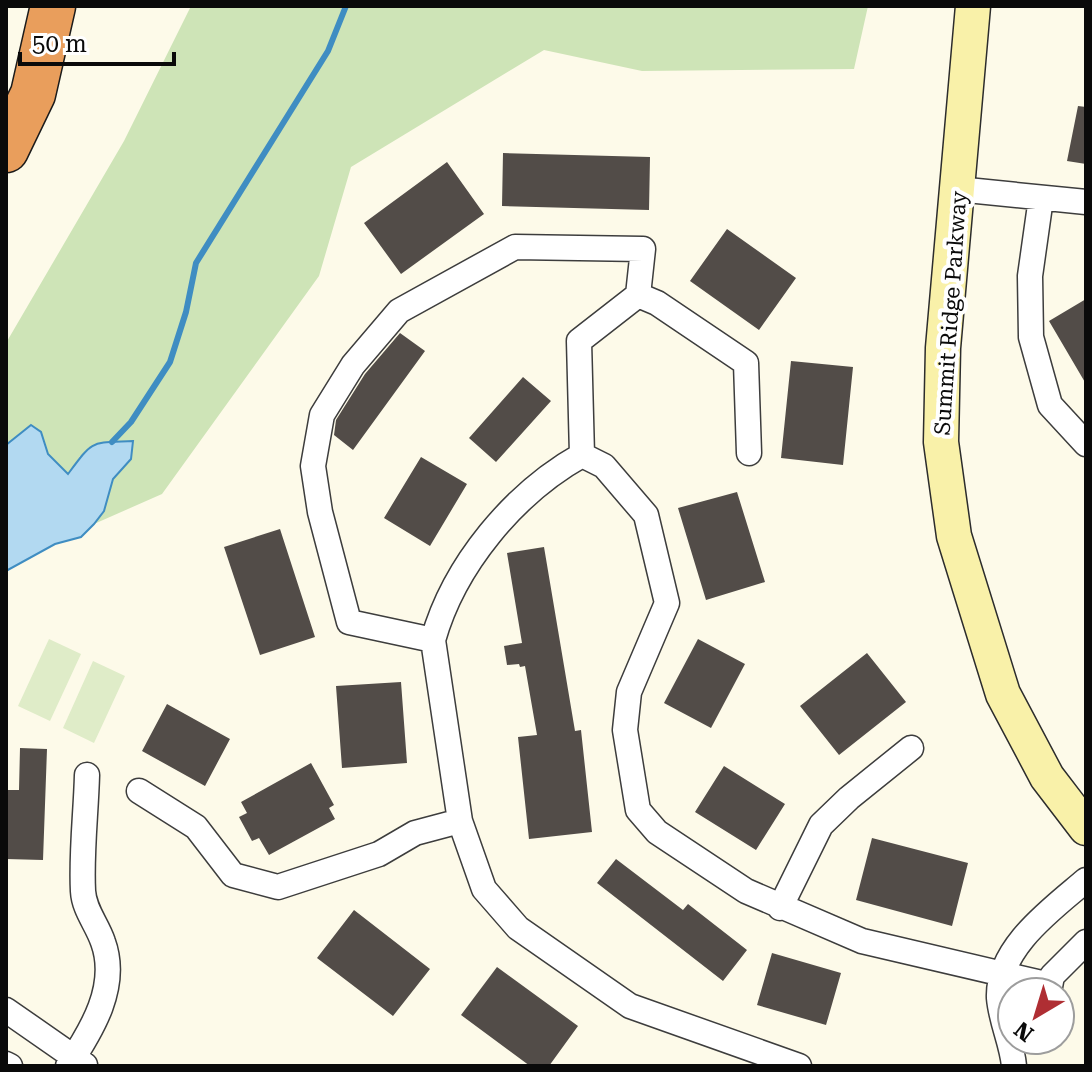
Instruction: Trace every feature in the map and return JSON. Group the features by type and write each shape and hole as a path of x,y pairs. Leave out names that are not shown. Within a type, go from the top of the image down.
{"highway":[{"path":"6,150 33,94 53,6"}],"street":[{"name":"Summit Ridge Parkway","path":"973,6 943,348 941,442 954,536 1003,694 1047,777 1086,828"},
{"path":"957,189 1086,202"},
{"path":"1041,198 1030,276 1031,337 1050,405 1086,444"},
{"path":"433,640 349,622 320,512 313,466 322,415 353,365 399,311 515,247 643,249 638,295 579,341 582,455"},
{"path":"638,295 657,303 746,363 749,453"},
{"path":"582,455 556,469 521,500 490,536 464,570 441,611 433,640 460,821 484,889 518,928 630,1006 799,1066"},
{"path":"582,455 604,466 646,515 667,603 629,692 625,730 638,810 657,832 746,891 780,908 862,941 1016,976"},
{"path":"780,908 821,825 911,748"},
{"path":"6,1010 76,1063 106,994 109,966 103,940 91,920 83,894 87,775"},
{"path":"139,791 196,827 233,875 278,887 379,854 415,833 460,821"},
{"path":"1003,976 1013,952 1042,917 1086,880"},
{"path":"1052,976 1086,942"}],"green space":[{"path":"191,6 868,6 854,69 642,71 544,50 351,167 319,276 162,494 94,524 104,511 113,479 131,459 80,456 68,475 48,454 41,433 31,425 6,445 6,343 124,141"},
{"path":"49,639 81,654 50,721 18,706"},
{"path":"93,661 125,676 94,743 63,728"}],"water":[{"path":"31,425 41,432 48,454 68,474 83,454 100,443 133,441 131,459 113,479 104,511 81,537 55,544 6,571 6,445"}],"building":[{"path":"1078,106 1086,107 1086,164 1067,161"},
{"path":"503,153 650,157 649,210 502,206"},
{"path":"447,162 484,214 401,274 364,223"},
{"path":"727,229 796,278 759,330 690,281"},
{"path":"1086,299 1086,384 1049,321"},
{"path":"400,333 425,351 353,450 334,435 336,420 365,374"},
{"path":"791,361 853,367 843,465 781,458"},
{"path":"523,377 551,401 496,462 469,438"},
{"path":"421,457 467,484 430,546 384,518"},
{"path":"737,492 765,582 706,600 678,508"},
{"path":"280,529 315,637 260,655 224,547"},
{"path":"544,547 575,731 581,730 592,832 529,839 518,737 537,735 525,666 507,665 504,646 522,643 507,553"},
{"path":"698,639 745,664 711,728 664,703"},
{"path":"867,653 906,702 839,755 800,706"},
{"path":"401,682 407,763 342,768 336,686"},
{"path":"167,704 230,739 205,786 142,751"},
{"path":"20,748 47,749 43,860 6,859 8,790 19,790"},
{"path":"311,763 334,805 329,808 335,819 269,855 259,838 252,841 239,817 247,813 241,802"},
{"path":"724,766 785,804 756,850 695,812"},
{"path":"872,838 968,863 952,926 856,900"},
{"path":"616,859 683,910 688,904 747,950 723,981 597,883"},
{"path":"354,910 430,969 393,1016 317,958"},
{"path":"772,953 841,973 826,1025 757,1005"},
{"path":"497,967 578,1026 549,1066 530,1066 461,1015"}],"waterway":[{"path":"112,442 131,422 170,362 186,312 196,263 328,51 346,6"}]}
